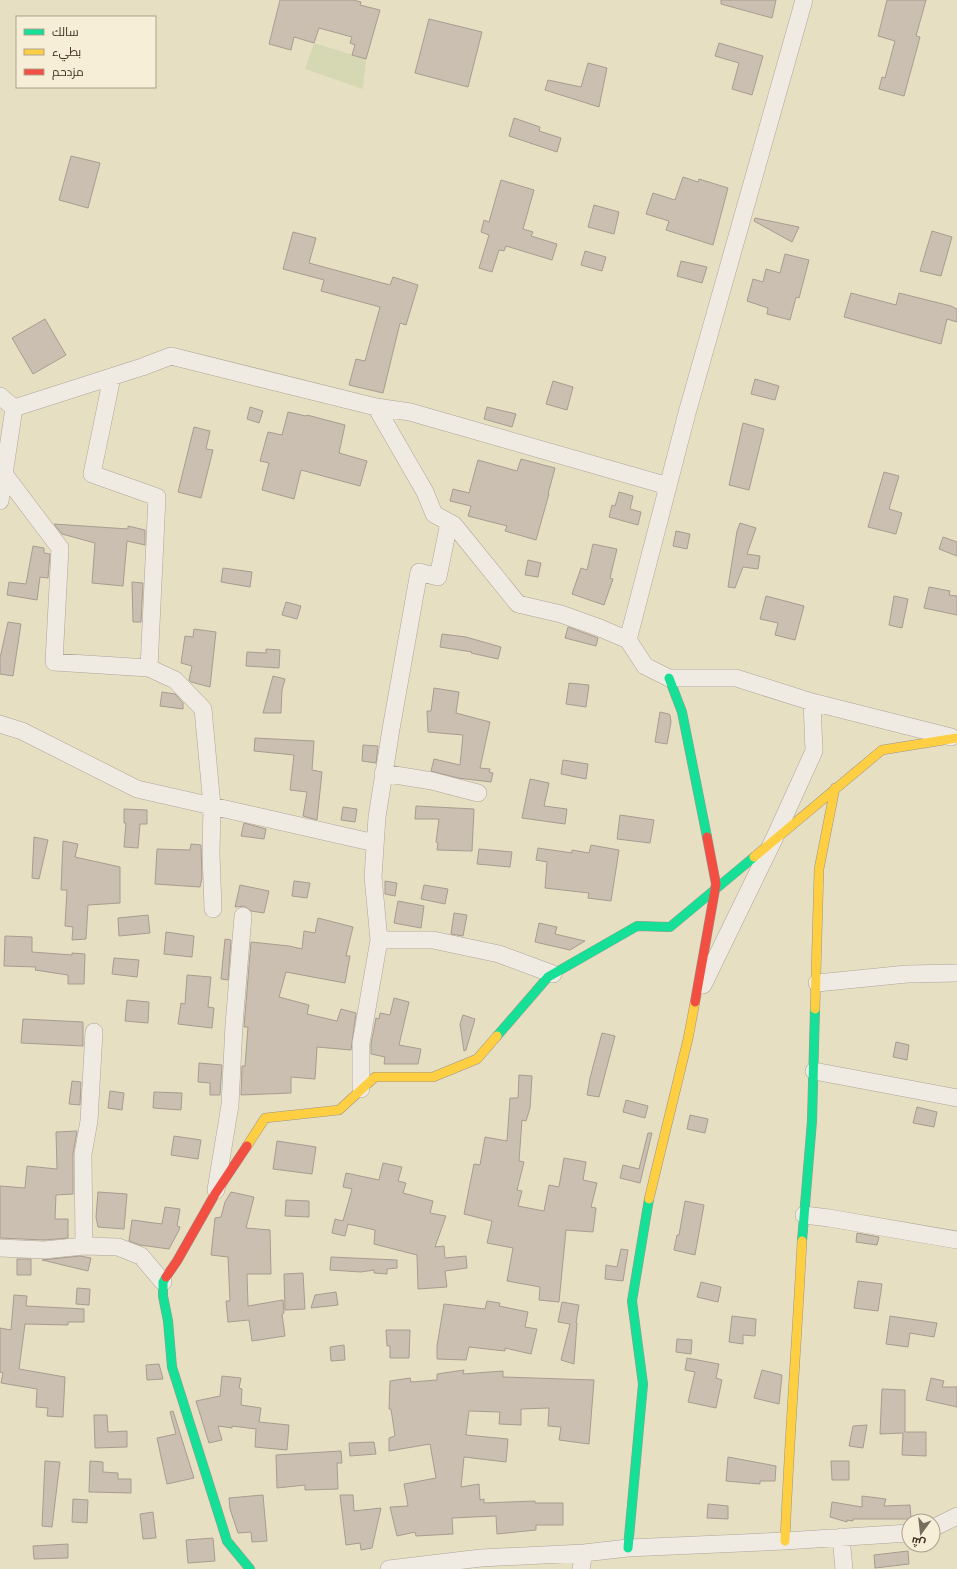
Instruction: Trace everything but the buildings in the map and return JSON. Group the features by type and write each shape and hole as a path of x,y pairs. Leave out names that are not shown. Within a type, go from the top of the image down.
{"street":[{"path":"628,640 689,405 804,0"},
{"path":"14,408 112,377 171,356 376,407 410,412 668,486"},
{"path":"112,377 92,474 158,497 149,668"},
{"path":"0,396 14,408"},
{"path":"376,407 425,492 434,514 454,525 518,604 561,614 628,640 645,666 669,678 736,678 812,702 957,738"},
{"path":"0,501 14,408"},
{"path":"4,474 60,548 54,662 149,668 176,680 204,709 212,806 211,853 213,909"},
{"path":"361,1089 361,1043 379,940 373,877 375,843 383,773 419,572 438,577 449,523"},
{"path":"628,1548 643,1384 632,1300 649,1199 688,1039 715,888 682,712 669,678"},
{"path":"695,1001 774,839 814,750 812,702"},
{"path":"0,724 22,731 137,789 375,843"},
{"path":"250,1569 227,1540 172,1367 168,1320 162,1296 163,1282 178,1261 197,1224 215,1194 265,1118 339,1110 375,1077 433,1077 477,1059 548,977 637,926 670,927 882,750 957,738"},
{"path":"383,773 432,781 478,793"},
{"path":"785,1541 789,1444 797,1351 804,1215 812,1121 819,869 835,788"},
{"path":"215,1194 230,1105 234,1025 243,916"},
{"path":"379,940 433,940 499,954 553,974"},
{"path":"817,983 907,974 957,973"},
{"path":"84,1246 83,1154 89,1121 94,1032"},
{"path":"814,1071 957,1098"},
{"path":"804,1215 844,1220 957,1240"},
{"path":"0,1248 44,1250 84,1246 118,1247 141,1256 163,1282"},
{"path":"941,1524 957,1516"},
{"path":"389,1569 481,1558 583,1561 628,1548 785,1541 901,1533"},
{"path":"841,1537 844,1569"}],"shaded area":[{"path":"0,0 957,0 957,1569 0,1569"}],"green space":[{"path":"314,43 366,59 363,89 305,69"}],"traffic: fast":[{"path":"669,678 682,712 707,837"},
{"path":"497,1036 548,977 637,926 670,927 754,857"},
{"path":"802,1241 812,1121 815,1009"},
{"path":"628,1548 643,1384 632,1301 649,1199"},
{"path":"166,1277 163,1282 163,1296 168,1321 172,1367 227,1541 250,1569"}],"traffic: slow":[{"path":"754,857 882,750 957,738"},
{"path":"815,1009 819,869 835,788"},
{"path":"649,1199 688,1039 695,1002"},
{"path":"247,1146 265,1118 339,1110 375,1077 433,1077 477,1059 497,1036"},
{"path":"785,1541 802,1241"}],"traffic: jam":[{"path":"695,1002 716,884 707,837"},
{"path":"166,1277 177,1261 215,1194 247,1146"}]}
